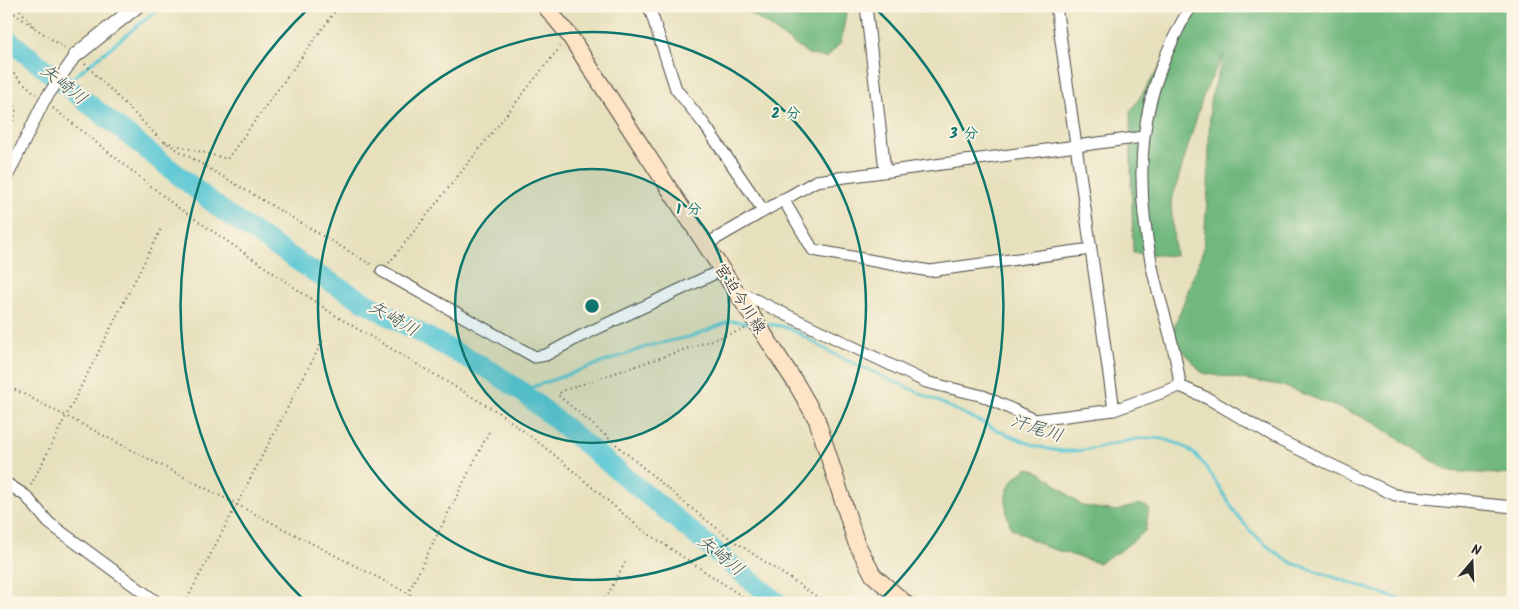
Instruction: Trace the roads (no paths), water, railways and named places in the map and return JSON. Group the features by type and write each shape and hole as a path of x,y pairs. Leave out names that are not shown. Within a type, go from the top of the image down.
{"main road":[{"name":"宮迫今川線","path":"545,6 569,35 705,245 759,324 817,420 860,550 873,575 905,603"}],"street":[{"path":"6,179 46,98 74,58 137,6"},
{"path":"649,6 676,89 704,124 763,210"},
{"path":"866,6 885,170"},
{"path":"1056,6 1114,410"},
{"path":"1180,386 1177,361 1162,309 1146,238 1141,174 1143,137 1148,106 1159,72 1176,31 1191,6"},
{"path":"705,245 816,181 885,170 1143,137"},
{"path":"783,199 813,250 930,271 1091,249"},
{"path":"382,271 534,357 546,355 579,337 722,270"},
{"path":"736,290 926,382 983,396 1035,420 1114,410 1180,386 1209,399 1277,439 1395,496 1513,507"},
{"path":"6,483 26,496 49,523 158,603"}],"waterway":[{"path":"64,85 162,6"},
{"name":"矢崎川","path":"6,38 227,214 320,276 394,319 493,372 521,391 778,603"},
{"path":"521,391 652,345 693,336 731,321 749,323"},
{"name":"汗尾川","path":"765,324 790,329 834,354 1036,446 1067,451 1085,450 1136,439 1153,438 1170,441 1196,455 1240,519 1278,554 1292,563 1410,603"}]}
